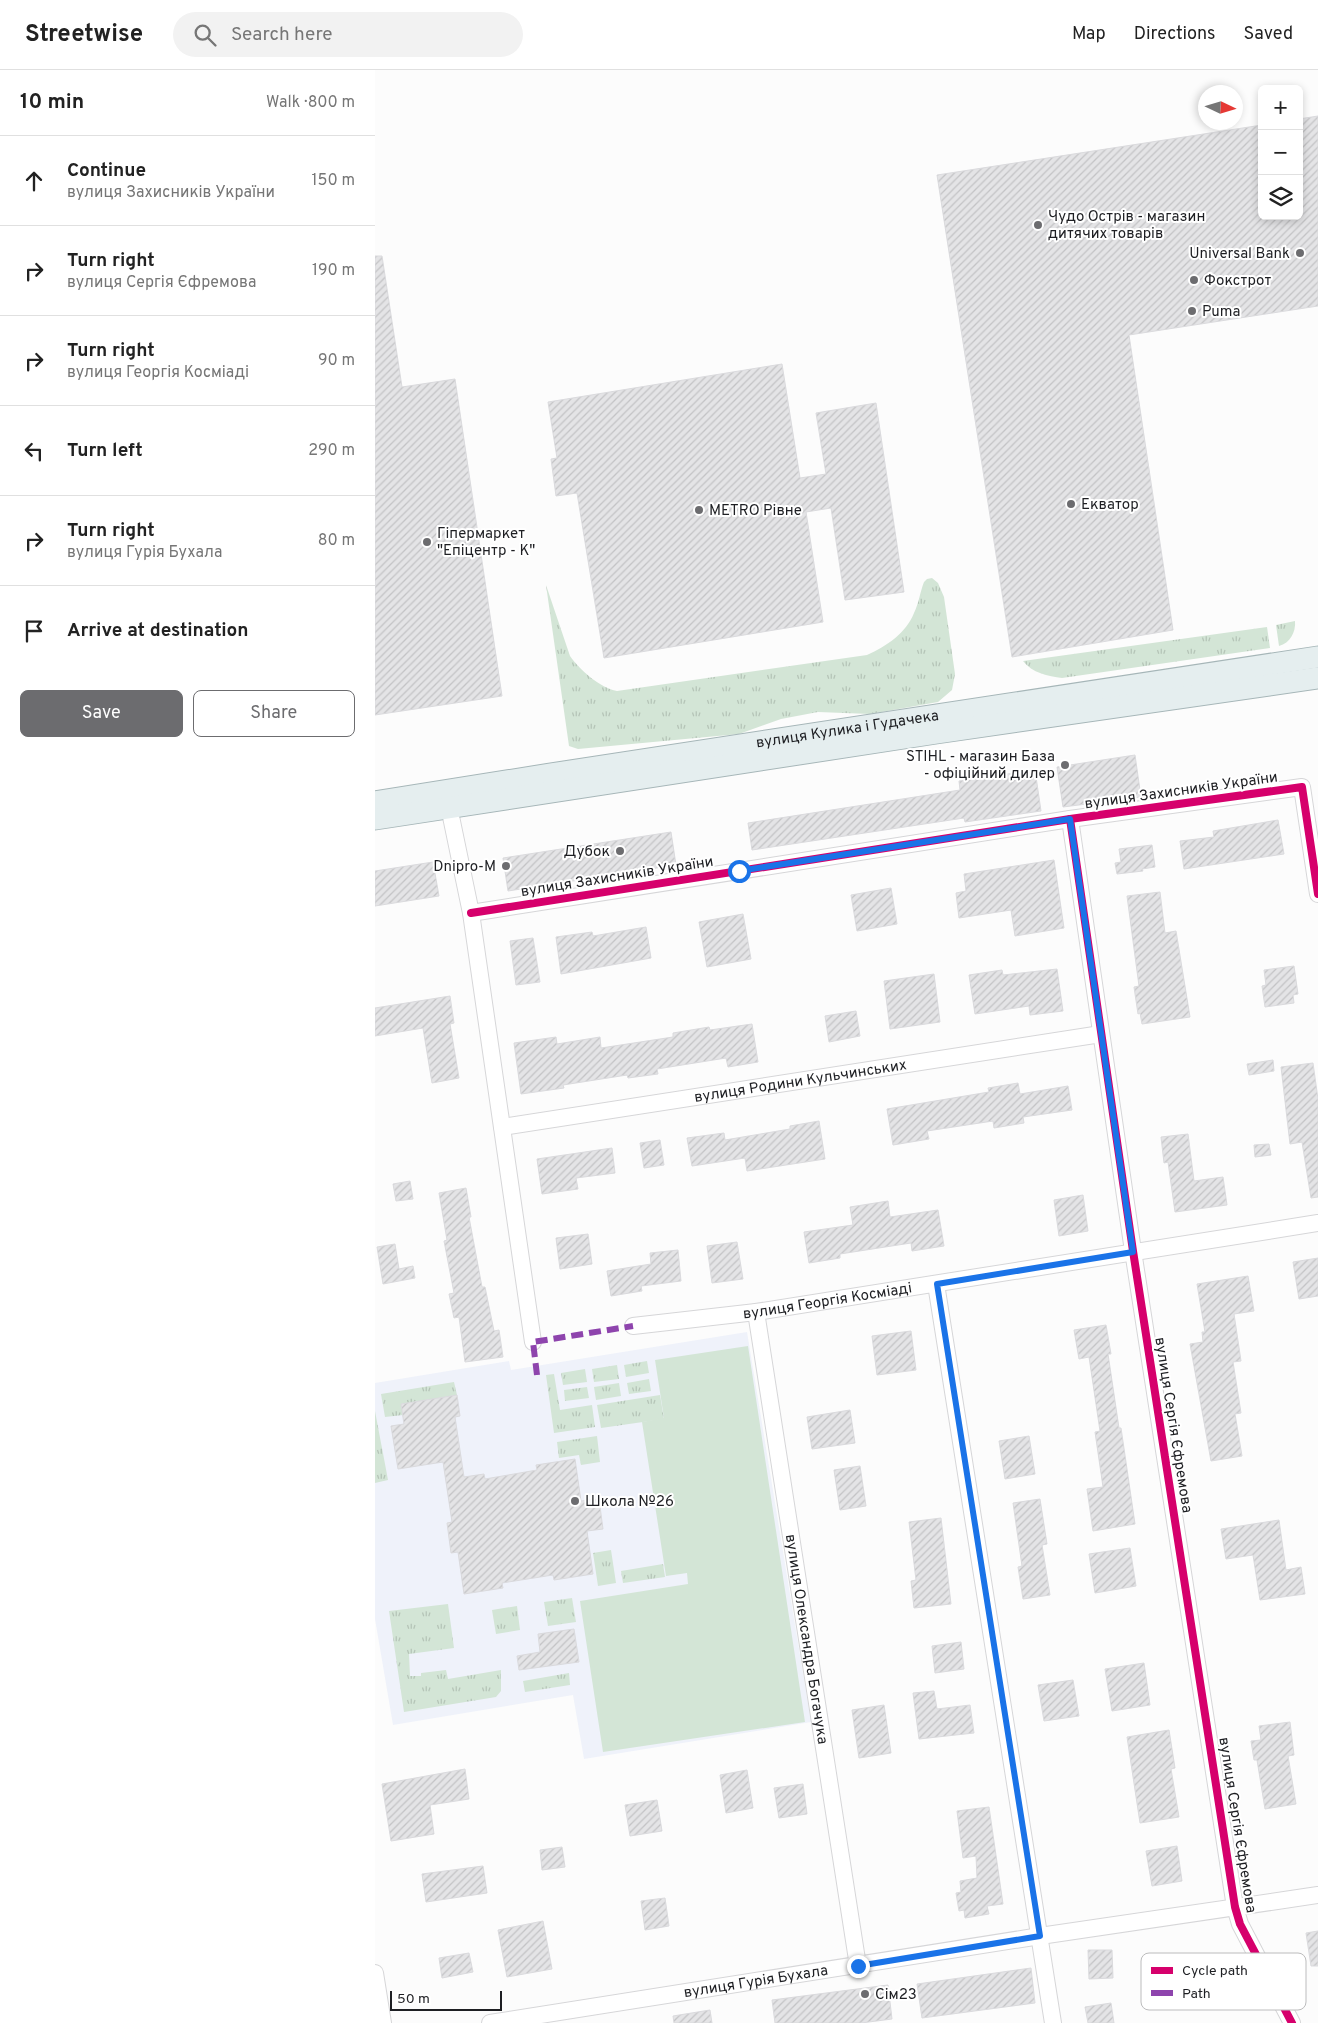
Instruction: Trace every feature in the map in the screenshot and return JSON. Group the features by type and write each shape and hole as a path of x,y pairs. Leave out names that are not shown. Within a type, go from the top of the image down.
{"main road":[{"name":"вулиця Кулика і Гудачека","path":"375,802 1318,657"},
{"name":"вулиця Кулика і Гудачека","path":"375,819 1318,678"}],"street":[{"name":"вулиця Захисників України","path":"471,913 1070,819 1302,787 1318,894"},
{"path":"449,807 471,913 533,1342"},
{"name":"вулиця Сергія Єфремова","path":"1070,819 1133,1252 1235,1907 1240,1924 1255,1953"},
{"name":"вулиця Родини Кульчинських","path":"502,1127 1101,1034"},
{"name":"вулиця Георгія Косміаді","path":"633,1326 756,1312 1318,1223"},
{"path":"937,1284 1053,2023"},
{"name":"вулиця Олександра Богачука","path":"756,1312 858,1966"},
{"name":"вулиця Гурія Бухала","path":"490,2023 1040,1936 1318,1895"},
{"path":"375,1973 383,2023"},
{"name":"вулиця Сергія Єфремова","path":"1285,2010 1292,2023"}],"shaded area":[{"name":"Школа №26","path":"747,1332 811,1722 584,1759 573,1695 393,1725 375,1619 375,1383 509,1361 511,1370"}],"green space":[{"path":"932,578 938,583 944,597 955,674 952,690 938,702 870,714 818,712 781,719 739,734 578,749 569,746 546,585 570,656 591,678 617,691 867,655 889,643 901,633 911,620 916,609 924,582"},
{"path":"1295,621 1291,636 1283,645 1279,646 1276,625"},
{"path":"1267,627 1270,648 1062,678 1036,671 1023,661"},
{"path":"748,1346 805,1722 603,1752 580,1601 688,1584 687,1573 666,1576 642,1422 664,1418 655,1360"},
{"path":"647,1361 649,1373 626,1377 624,1365"},
{"path":"617,1365 619,1379 594,1382 592,1369"},
{"path":"585,1369 587,1382 563,1385 561,1373"},
{"path":"554,1374 560,1410 592,1405 595,1427 554,1433 546,1375"},
{"path":"649,1379 651,1391 629,1394 627,1383"},
{"path":"454,1382 457,1395 401,1404 403,1415 385,1417 381,1394"},
{"path":"619,1383 621,1396 596,1400 594,1387"},
{"path":"587,1387 589,1398 565,1401 564,1390"},
{"path":"660,1395 664,1419 601,1428 597,1405"},
{"path":"375,1411 388,1480 375,1483"},
{"path":"597,1436 600,1462 581,1465 579,1455 559,1458 557,1442"},
{"path":"611,1550 616,1583 598,1586 593,1553"},
{"path":"663,1564 665,1577 623,1583 621,1571"},
{"path":"572,1598 576,1622 548,1626 544,1602"},
{"path":"448,1604 454,1648 409,1654 410,1676 421,1676 421,1673 446,1670 448,1679 501,1670 501,1691 496,1697 404,1712 389,1611"},
{"path":"517,1606 520,1630 496,1634 492,1610"},
{"path":"569,1673 570,1685 525,1692 523,1681"}],"building":[{"name":"Екватор","path":"1318,116 1318,306 1129,335 1173,630 1012,657 937,175 1230,130 1243,130 1243,128 1258,126 1258,220 1303,220 1303,118"},
{"name":"Гіпермаркет \"Епіцентр - К\"","path":"375,256 382,256 402,387 455,379 502,696 375,715"},
{"name":"METRO Рівне","path":"782,364 800,478 826,474 816,413 876,403 904,592 845,600 831,508 806,512 823,622 604,658 577,493 556,496 551,459 557,458 548,402"},
{"path":"1135,755 1141,797 1063,807 1057,767"},
{"path":"1035,770 1041,811 965,822 964,818 752,850 748,823 960,790 959,781"},
{"path":"1278,820 1284,854 1184,869 1180,841 1214,837 1213,831"},
{"path":"671,832 676,865 508,891 503,858"},
{"path":"1152,845 1155,867 1142,869 1143,871 1117,874 1115,863 1121,862 1119,849"},
{"path":"1054,860 1064,928 1015,936 1011,910 959,918 956,893 966,891 964,874"},
{"path":"433,862 439,896 375,906 375,871"},
{"path":"891,888 897,924 857,931 851,895"},
{"path":"1160,892 1165,933 1176,931 1190,1017 1142,1024 1140,1013 1138,1014 1134,987 1139,986 1127,896"},
{"path":"743,914 751,959 707,967 699,922"},
{"path":"646,927 651,958 561,974 556,937 592,932 593,936"},
{"path":"533,938 540,982 516,985 510,941"},
{"path":"1294,966 1298,994 1293,995 1294,1003 1265,1007 1262,986 1266,985 1264,970"},
{"path":"1057,969 1063,1011 1030,1015 1029,1006 975,1014 969,975 1002,970 1003,975"},
{"path":"934,974 940,1022 890,1029 884,981"},
{"path":"450,996 454,1023 450,1024 459,1078 432,1083 423,1028 375,1036 375,1008"},
{"path":"856,1011 860,1036 829,1042 825,1016"},
{"path":"752,1024 758,1062 728,1067 726,1058 657,1069 658,1074 628,1078 627,1075 563,1085 564,1088 521,1094 514,1043 556,1037 557,1044 600,1037 601,1048 673,1037 673,1033 709,1027 710,1030"},
{"path":"1273,1060 1274,1071 1249,1075 1247,1064"},
{"path":"1313,1063 1318,1099 1318,1197 1311,1198 1302,1142 1290,1144 1281,1067"},
{"path":"1018,1083 1020,1094 1068,1086 1072,1110 1023,1117 1024,1123 994,1128 993,1121 927,1131 929,1139 893,1145 887,1109 989,1092 988,1088"},
{"path":"819,1121 825,1159 747,1171 745,1158 692,1166 687,1138 724,1133 725,1140 790,1129 790,1126"},
{"path":"1188,1134 1194,1181 1223,1177 1227,1205 1175,1212 1168,1162 1164,1163 1161,1137"},
{"path":"660,1140 664,1165 644,1168 640,1143"},
{"path":"1269,1144 1271,1155 1255,1157 1254,1145"},
{"path":"612,1148 615,1173 576,1178 578,1189 542,1194 537,1159"},
{"path":"410,1181 413,1199 396,1201 393,1184"},
{"path":"466,1188 471,1217 469,1217 482,1287 485,1287 494,1331 499,1330 503,1357 465,1362 459,1317 454,1318 449,1294 454,1293 444,1241 447,1240 439,1193"},
{"path":"1083,1195 1088,1231 1059,1236 1054,1200"},
{"path":"888,1201 890,1217 938,1210 944,1246 912,1251 911,1243 840,1254 840,1258 809,1263 804,1232 853,1225 850,1207"},
{"path":"588,1234 592,1264 560,1269 556,1238"},
{"path":"737,1242 743,1279 712,1283 707,1246"},
{"path":"395,1244 399,1269 413,1266 415,1278 383,1284 377,1247"},
{"path":"678,1250 681,1281 641,1286 642,1291 611,1296 607,1271 651,1264 650,1253"},
{"path":"1318,1258 1318,1296 1299,1299 1293,1262"},
{"path":"1248,1276 1254,1311 1234,1314 1241,1361 1233,1362 1241,1413 1235,1414 1242,1456 1211,1461 1190,1344 1203,1342 1202,1332 1205,1332 1197,1284"},
{"path":"1106,1325 1111,1354 1108,1354 1135,1524 1093,1531 1087,1489 1103,1487 1095,1432 1100,1431 1089,1357 1079,1359 1074,1330"},
{"path":"911,1331 916,1370 877,1375 872,1336"},
{"path":"457,1395 460,1416 455,1417 464,1477 484,1474 485,1479 537,1470 536,1465 575,1459 581,1501 599,1499 603,1529 587,1531 593,1574 554,1580 553,1575 502,1583 503,1588 464,1594 458,1552 451,1553 447,1523 452,1522 443,1462 398,1469 391,1426 404,1424 401,1404"},
{"path":"850,1410 855,1443 812,1449 807,1417"},
{"path":"1029,1436 1035,1474 1005,1479 999,1441"},
{"path":"860,1466 866,1506 840,1510 834,1470"},
{"path":"1040,1499 1047,1544 1042,1545 1050,1595 1023,1599 1018,1567 1022,1566 1013,1503"},
{"path":"941,1518 951,1604 914,1608 911,1581 916,1580 909,1522"},
{"path":"1279,1520 1286,1570 1301,1567 1305,1594 1260,1600 1253,1555 1226,1559 1221,1529"},
{"path":"1130,1548 1136,1586 1095,1593 1089,1554"},
{"path":"574,1629 579,1662 519,1670 517,1656 540,1652 538,1634"},
{"path":"961,1642 964,1669 935,1673 932,1646"},
{"path":"1144,1663 1150,1705 1112,1711 1105,1669"},
{"path":"1073,1680 1079,1716 1044,1721 1038,1685"},
{"path":"934,1691 937,1709 970,1705 974,1733 919,1739 913,1693"},
{"path":"884,1705 891,1753 859,1758 852,1710"},
{"path":"1290,1722 1294,1755 1288,1756 1296,1804 1265,1809 1257,1760 1254,1760 1251,1741 1261,1740 1259,1726"},
{"path":"1169,1730 1175,1768 1171,1769 1179,1817 1140,1823 1127,1737"},
{"path":"465,1769 469,1799 430,1805 434,1834 391,1841 382,1784"},
{"path":"747,1770 753,1808 726,1813 720,1775"},
{"path":"803,1784 807,1814 779,1818 774,1788"},
{"path":"657,1800 662,1831 630,1836 625,1805"},
{"path":"989,1807 1003,1904 987,1906 989,1914 965,1918 964,1910 959,1911 956,1893 961,1892 960,1881 977,1878 976,1856 963,1858 957,1811"},
{"path":"1177,1846 1182,1881 1152,1886 1146,1851"},
{"path":"562,1847 565,1867 542,1870 540,1850"},
{"path":"483,1866 487,1893 426,1902 422,1874"},
{"path":"665,1898 669,1926 645,1930 641,1901"},
{"path":"543,1921 552,1969 507,1977 498,1930"},
{"path":"1318,1931 1318,1966 1311,1966 1306,1933"},
{"path":"1088,1950 1112,1950 1113,1978 1089,1979"},
{"path":"469,1953 473,1972 442,1978 439,1958"},
{"path":"1031,1968 1035,2003 922,2018 917,1984"},
{"path":"888,1985 892,2019 861,2023 775,2023 772,2000"},
{"path":"1111,2003 1114,2023 1088,2023 1085,2007"},
{"path":"710,2010 712,2023 674,2023 673,2016"}],"marked path":[{"path":"537,1375 533,1342 633,1326"}],"cycle path":[{"path":"471,913 1070,819 1302,787 1318,894"},
{"path":"1070,819 1133,1251 1235,1907 1240,1924 1255,1953"},
{"path":"1285,2010 1292,2023"}],"place":[{"name":"Чудо Острів - магазин дитячих товарів","path":"1038,225"},
{"name":"Universal Bank","path":"1300,253"},
{"name":"Фокстрот","path":"1194,280"},
{"name":"Puma","path":"1192,311"},
{"name":"Екватор","path":"1071,504"},
{"name":"METRO Рівне","path":"699,510"},
{"name":"Гіпермаркет \"Епіцентр - К\"","path":"427,542"},
{"name":"STIHL - магазин База - офіційний дилер","path":"1065,765"},
{"name":"Дубок","path":"620,851"},
{"name":"Dnipro-M","path":"506,866"},
{"name":"Школа №26","path":"575,1501"},
{"name":"Сім23","path":"865,1994"}],"route":[{"path":"739,871 1070,819 1133,1252 937,1284 1040,1936 858,1966"}]}
